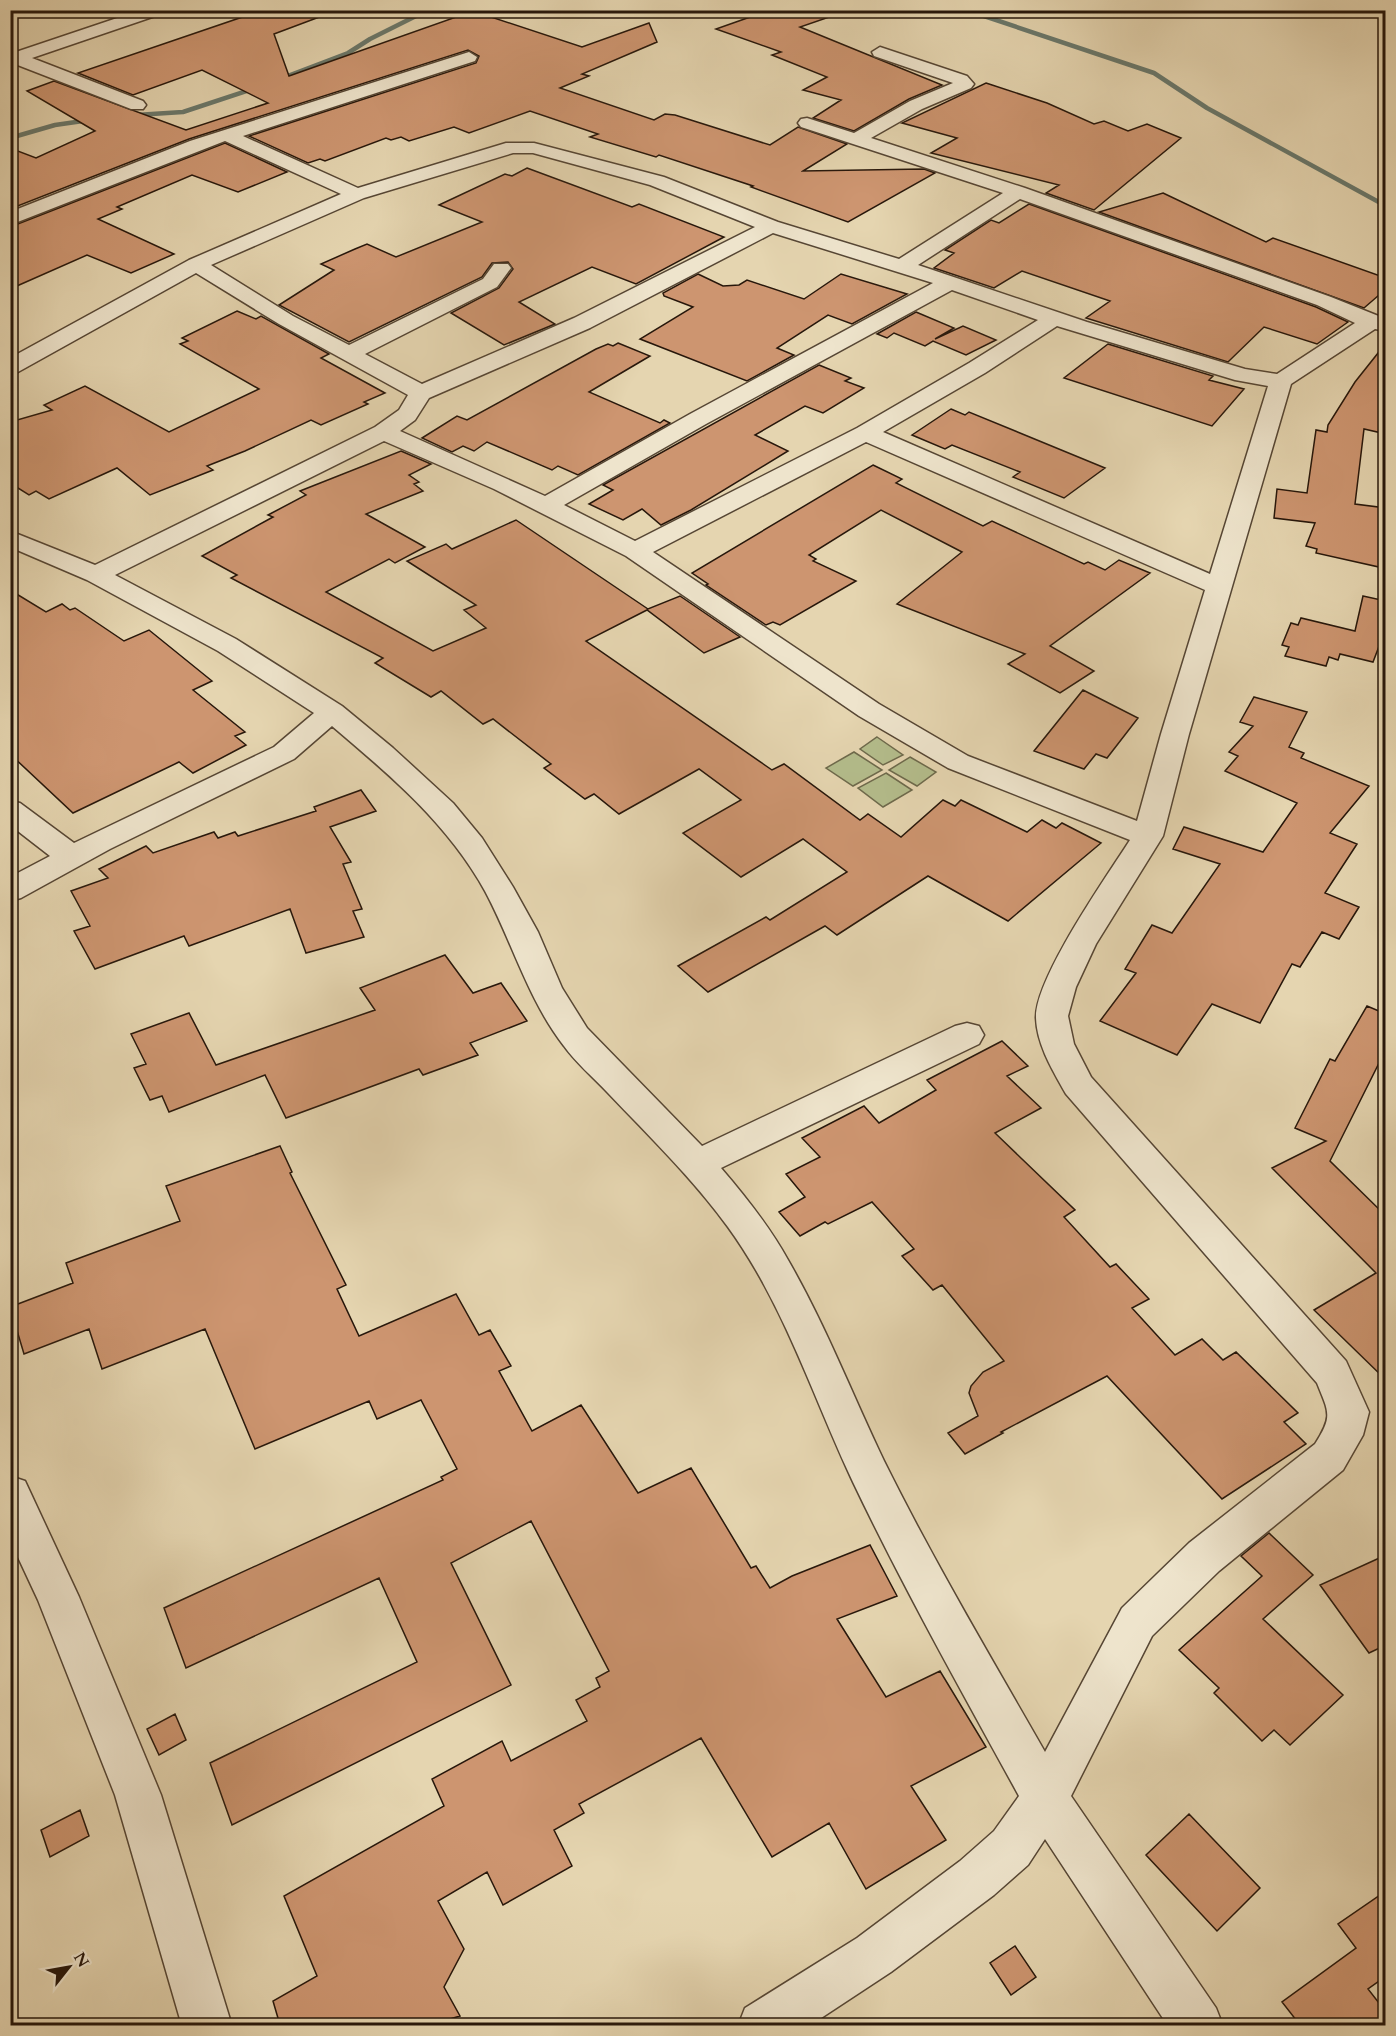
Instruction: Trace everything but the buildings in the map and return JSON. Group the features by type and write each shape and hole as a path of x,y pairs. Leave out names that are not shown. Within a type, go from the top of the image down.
{"street":[{"path":"13,59 158,10"},
{"path":"856,139 916,105 964,84 961,80 880,52"},
{"path":"10,219 196,145 469,57"},
{"path":"13,59 137,105"},
{"path":"807,123 1018,192 1324,301 1378,324"},
{"path":"226,135 357,194"},
{"path":"10,367 196,264 357,194 512,147 534,148 657,181 771,226 902,266 1054,319 1243,375 1281,381 1378,324"},
{"path":"902,266 1018,192"},
{"path":"96,576 383,432 407,414 421,393 582,323 771,226"},
{"path":"196,264 286,320 421,393"},
{"path":"348,354 490,283 501,268"},
{"path":"545,506 698,419 949,282"},
{"path":"635,550 865,433 977,368 1054,319"},
{"path":"763,2025 874,1954 977,1878 1011,1848 1045,1798 1137,1622 1204,1557 1329,1457 1343,1435 1349,1412 1332,1373 1078,1085 1057,1044 1052,1016 1060,987 1081,943 1148,836 1175,734 1281,381"},
{"path":"383,432 502,484 635,550 869,710 949,756 1010,784 1148,836"},
{"path":"865,433 1220,587"},
{"path":"10,538 96,576 226,645 332,712 401,770 443,810 471,845 498,887 522,932 546,989 575,1037 697,1164 742,1218 775,1270 815,1350 868,1470 916,1565 1045,1798 1198,2025"},
{"path":"10,891 72,857 284,753 332,712"},
{"path":"10,810 72,857"},
{"path":"697,1164 967,1035"},
{"path":"10,1494 58,1597 138,1795 207,2025"}],"green space":[{"path":"877,737 903,755 883,765 860,749"},
{"path":"854,752 882,770 853,786 826,768"},
{"path":"910,757 936,772 917,786 889,770"},
{"path":"886,773 912,790 883,807 858,788"}],"waterway":[{"path":"277,80 348,53 370,39 428,10"},
{"path":"966,10 1154,73 1207,108 1386,206"},
{"path":"136,115 183,112 256,88"},
{"path":"10,138 55,125 90,120"}]}
